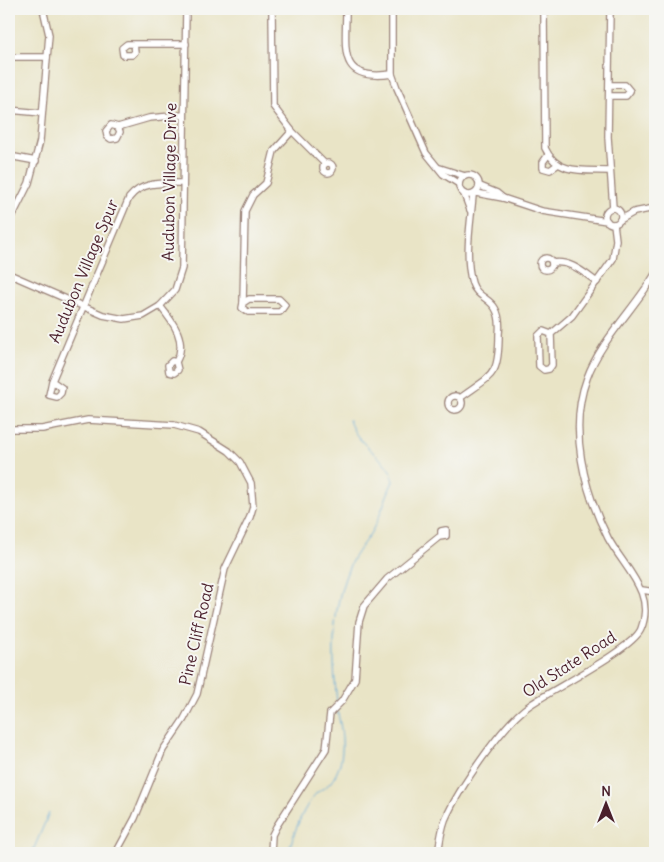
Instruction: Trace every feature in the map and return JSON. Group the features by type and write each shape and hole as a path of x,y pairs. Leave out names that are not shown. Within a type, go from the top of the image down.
{"street":[{"path":"9,216 14,213 30,183 36,161 48,57 49,35 43,9"},
{"name":"Audubon Village Drive","path":"9,274 84,307 124,319 143,316 160,306 175,290 182,268 186,9"},
{"path":"272,9 271,96 275,111 292,131 326,164"},
{"path":"346,9 348,61 364,76 375,77 392,74"},
{"path":"392,9 392,74 426,153 443,174 459,184 470,210"},
{"path":"544,9 544,141 548,155 557,165 573,170 609,171"},
{"path":"551,334 572,316 615,254 617,222 609,171 610,9"},
{"path":"134,44 135,52 128,57 123,55 122,50 127,44 134,44 186,44"},
{"path":"9,57 48,57"},
{"path":"610,85 625,85 630,91 626,96 610,96"},
{"path":"9,110 42,113"},
{"path":"118,127 149,118 183,114"},
{"path":"243,302 249,299 279,299 284,301 285,307 280,312 248,312 242,308 245,211 253,195 266,183 274,151 292,131"},
{"path":"548,155 543,162 543,168 550,170 557,165"},
{"path":"9,156 36,161"},
{"path":"440,168 465,176 475,176 480,186 497,193 503,198"},
{"path":"459,184 465,176"},
{"name":"Audubon Village Spur","path":"52,381 132,194 148,184 183,182"},
{"path":"460,398 491,375 499,357 500,320 498,312 494,306 475,290 470,274 470,210 475,194 480,186"},
{"path":"463,193 503,198 542,212 590,217 607,221 617,222 634,212"},
{"path":"590,217 616,210 634,212 655,208"},
{"path":"606,212 607,221"},
{"path":"552,262 565,263 575,267 597,282"},
{"name":"Old State Road","path":"438,853 442,829 450,811 478,765 514,720 527,707 612,656 640,633 646,612 642,590 608,537 596,509 580,452 579,429 581,399 591,368 655,274"},
{"path":"160,306 174,323 179,335 179,356 176,362"},
{"path":"543,331 551,334 552,365 549,369 544,370 539,366 538,336 543,331"},
{"name":"Pine Cliff Road","path":"9,428 42,429 92,420 160,423 199,432 229,450 240,462 251,483 252,507 246,527 225,569 192,707 163,750 135,818 116,853"},
{"path":"271,853 272,835 276,826 326,749 330,713 342,701 355,679 359,622 364,606 396,571 441,536"},
{"path":"642,590 655,592"}],"waterway":[{"path":"337,702 334,669 334,635 342,586 352,560 377,521 393,481 387,466 359,438 349,420"},
{"path":"288,853 304,810 315,795 331,782 340,765 342,737 337,710"},
{"path":"32,853 49,813"}]}
